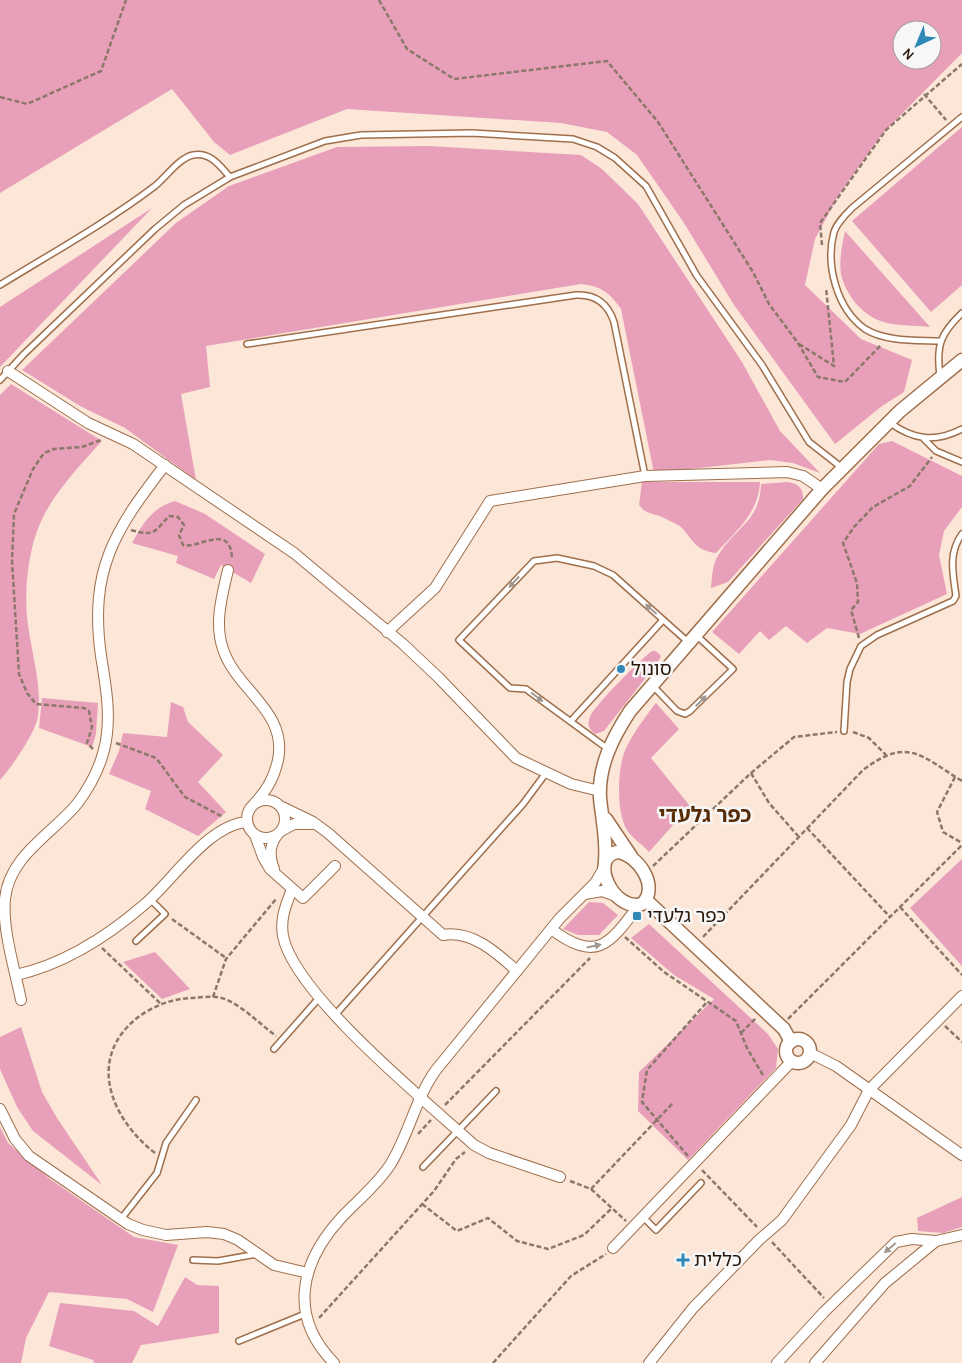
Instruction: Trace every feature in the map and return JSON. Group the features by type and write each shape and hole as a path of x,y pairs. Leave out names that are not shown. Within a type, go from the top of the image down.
{"street":[{"path":"616,896 608,884 600,791 601,774 608,750 626,717 651,684 822,489 889,422 962,360"},
{"path":"8,371 88,423 133,444 294,554 438,677 516,758 571,784 600,791"},
{"path":"21,1000 5,908 9,882 28,852 66,816 81,798 94,778 103,754 108,714 100,641 99,609 107,560 120,526 165,465"},
{"path":"387,632 434,588 490,501 645,476 788,472 803,476 822,489"},
{"path":"228,570 219,614 220,637 228,661 235,673 268,712 276,729 279,746 273,776 266,791 248,813 247,822 255,834 265,861 278,876 303,898 335,866"},
{"path":"273,776 286,821 273,840 270,853 272,865 278,876"},
{"path":"255,803 269,799 318,825 443,935 455,934 476,940 516,971"},
{"path":"551,929 580,947 597,947 606,943 618,931 642,902 648,890 644,873 618,838 602,811"},
{"path":"16,974 60,960 95,942 150,899 210,839 236,824 247,822"},
{"path":"255,834 266,838 279,833 288,826 298,823 318,825"},
{"path":"334,1363 316,1342 305,1314 304,1299 308,1273 316,1252 326,1235 391,1163 420,1096 436,1070 551,929 597,880 611,853 627,854 636,862"},
{"path":"290,887 282,920 284,938 296,967 319,998 420,1096 474,1145 489,1153 560,1177"},
{"path":"582,896 602,891 616,896 626,903 642,902 695,946 764,1010 781,1026 791,1042"},
{"path":"649,1363 693,1308 759,1240 782,1220 851,1125 870,1090 962,996"},
{"path":"798,1039 805,1041 810,1047 810,1053 804,1062 792,1061 786,1051 791,1042 798,1039"},
{"path":"810,1053 836,1066 962,1155"},
{"path":"613,1248 792,1061"},
{"path":"0,1109 10,1130 25,1152 121,1219 143,1230 158,1234 182,1235 206,1232 224,1234 238,1240 257,1254 280,1267 308,1273"},
{"path":"777,1363 824,1312 896,1242 912,1239 936,1241 962,1235"},
{"path":"815,1363 885,1283 936,1241"}],"lane":[{"path":"940,341 888,337 866,329 852,317 838,296 832,259 834,232 840,220 852,208 962,117"},
{"path":"0,380 155,229 184,205 230,178 325,141 362,135 472,133 573,139 597,147 616,158 646,186 697,276 762,365 809,442 842,468"},
{"path":"0,286 111,217 156,185 191,156 200,155 214,159 230,178"},
{"path":"247,344 576,295 596,297 606,306 614,322 645,476"},
{"path":"940,378 937,356 940,341 949,326 962,313"},
{"path":"889,422 908,435 924,439 942,437 962,429"},
{"path":"924,439 936,451 962,462"},
{"path":"844,731 849,675 861,646 877,635 953,601 956,596 952,558 954,549 962,534"},
{"path":"608,750 526,689 510,688 459,640 534,561 557,558 594,566 613,575 664,620 733,669 690,712 685,714 677,711 651,684"},
{"path":"571,721 664,620"},
{"path":"335,1015 523,804 546,773"},
{"path":"136,941 165,914 150,899"},
{"path":"274,1049 319,998"},
{"path":"423,1166 496,1091"},
{"path":"121,1219 157,1173 166,1143 196,1100"},
{"path":"643,1217 656,1230 701,1184"},
{"path":"193,1260 218,1261 257,1254"},
{"path":"239,1341 305,1314"}],"path":[{"path":"0,97 27,104 102,71 126,0"},
{"path":"379,0 407,49 454,79 607,61 658,122 753,272 769,304 798,343 818,377 845,382 888,337"},
{"path":"886,130 924,94 962,64"},
{"path":"924,94 951,126"},
{"path":"103,754 94,750 87,743 92,727 88,711 84,708 36,704 27,694 19,674 13,578 13,523 17,502 44,453 54,449 82,447 113,435"},
{"path":"861,646 851,610 858,602 857,582 843,543 854,527 873,508 910,486 936,451"},
{"path":"120,526 148,534 159,530 169,516 178,517 184,525 179,535 183,545 193,546 209,539 217,538 227,545 232,554 228,570"},
{"path":"644,873 794,737 844,731 856,732 869,738 886,755"},
{"path":"106,739 156,758 185,797 236,824"},
{"path":"695,946 863,770 886,755 904,751 919,754 962,782"},
{"path":"751,774 769,803 798,837"},
{"path":"781,1026 962,844 943,832 937,812 955,777"},
{"path":"807,828 890,917"},
{"path":"213,997 226,958 290,887"},
{"path":"900,907 962,975"},
{"path":"165,914 226,958"},
{"path":"618,931 664,972 736,1021 769,1086"},
{"path":"95,942 161,1004"},
{"path":"413,1139 606,943"},
{"path":"162,1158 124,1123 109,1081 109,1057 116,1042 131,1023 161,1004 184,998 213,997 226,999 281,1040"},
{"path":"741,1033 764,1010"},
{"path":"939,1020 962,1042"},
{"path":"592,1189 673,1103"},
{"path":"310,1328 422,1204 456,1159 474,1145"},
{"path":"560,1177 592,1189 633,1227"},
{"path":"422,1204 457,1231 488,1218 517,1241 548,1249 584,1235 612,1208"},
{"path":"493,1363 571,1276 599,1260 613,1248"}],"shaded area":[{"path":"0,0 962,0 962,53 882,134 837,198 815,239 805,285 861,339 912,360 904,392 882,406 835,444 734,305 684,223 637,155 607,132 561,123 347,109 230,155 214,142 172,89 0,193"},
{"path":"962,127 962,285 931,312 852,221"},
{"path":"429,146 581,155 602,169 638,204 742,362 780,431 820,473 793,463 770,460 654,473 621,309 604,291 594,286 581,284 206,346 210,387 181,394 196,480 125,428 80,406 22,370 176,223 229,186 337,147"},
{"path":"152,208 0,367 0,307"},
{"path":"845,231 930,327 887,323 871,316 857,305 843,282 840,269"},
{"path":"11,384 102,441 73,473 56,496 41,521 36,534 28,567 26,602 38,681 39,704 37,722 17,758 0,780 0,395"},
{"path":"892,441 962,476 962,507 944,531 939,555 947,594 860,634 827,628 807,643 786,626 769,640 760,631 739,654 712,632 879,444"},
{"path":"642,482 760,482 751,512 739,529 716,553 700,548 677,524 642,509 639,505"},
{"path":"787,482 799,487 803,499 728,582 711,588 715,562 726,544 757,507 761,484"},
{"path":"175,501 205,514 265,554 251,583 221,565 214,579 176,563 178,556 132,543 149,517 161,507"},
{"path":"652,651 656,651 661,656 658,662 604,731 595,734 589,725 593,712 618,683"},
{"path":"42,698 98,703 96,734 92,747 39,728"},
{"path":"171,702 183,707 188,722 223,755 198,782 226,812 198,836 145,809 151,791 109,774 119,751 123,733 167,737"},
{"path":"656,703 679,729 651,758 690,806 649,852 629,833 623,822 619,801 619,778 626,748"},
{"path":"962,859 962,966 910,908"},
{"path":"589,902 603,903 618,915 599,935 578,935 563,929"},
{"path":"649,924 768,1034 778,1049 776,1068 688,1160 638,1111 639,1072 714,999 674,975 631,938"},
{"path":"155,952 190,989 162,999 123,962"},
{"path":"21,1027 42,1092 102,1185 33,1131 17,1107 0,1069 0,1037"},
{"path":"0,1127 8,1143 50,1179 134,1237 178,1245 153,1312 127,1299 49,1292 26,1338 21,1363 0,1363"},
{"path":"962,1197 962,1227 943,1233 918,1231 917,1218"},
{"path":"185,1277 197,1285 219,1286 219,1333 141,1345 132,1363 94,1363 93,1360 49,1346 60,1303 134,1311 158,1326"}],"place":[{"name":"סונול","path":"621,669"},
{"name":"כפר גלעדי","path":"637,916"},
{"name":"כללית","path":"683,1260"}],"district":[{"name":"כפר גלעדי","path":"705,815"}]}
